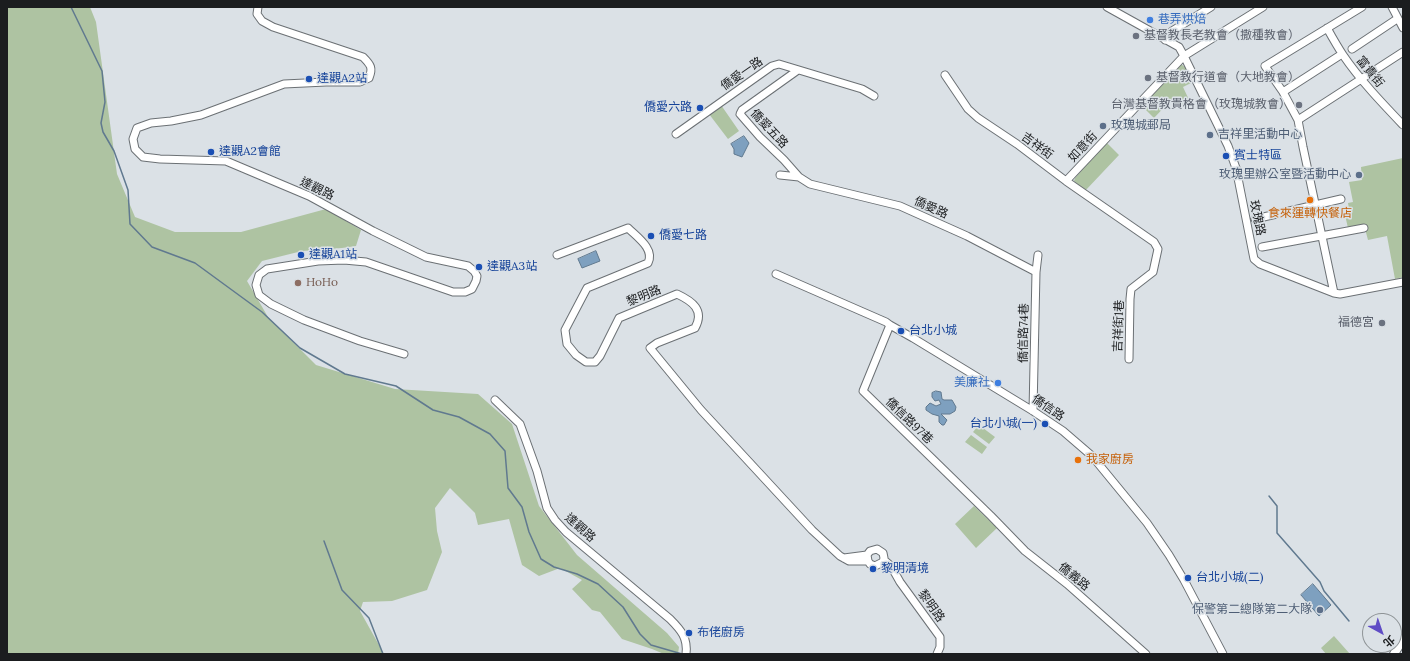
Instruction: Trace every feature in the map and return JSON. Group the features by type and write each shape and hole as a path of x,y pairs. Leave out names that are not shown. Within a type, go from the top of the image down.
{"street":[{"name":"達觀路","path":"258,7 256,14 262,21 364,57 370,64 372,70 369,78 360,82 284,84 201,115 137,128 133,139 135,148 143,156 160,159 226,161 309,196 373,231 426,257 468,266 477,276 472,289 465,292 453,292 366,262 344,260 318,261 272,268 267,269 259,275 256,285 259,295 271,304 304,320 353,339 404,354"},
{"name":"玫瑰路","path":"1107,7 1179,47 1224,139 1236,168 1254,259 1260,264 1340,294 1403,282"},
{"path":"1166,40 1172,31 1210,7"},
{"name":"如意街","path":"1066,181 1184,56 1262,7"},
{"path":"1334,293 1298,120 1283,92 1265,66 1362,7"},
{"path":"1392,7 1403,28"},
{"path":"1352,49 1397,19"},
{"name":"富貴街","path":"1327,28 1342,54 1361,79 1403,125"},
{"path":"1298,120 1403,52"},
{"path":"1283,92 1342,54"},
{"name":"僑愛一路","path":"676,134 772,66 779,64 862,89 874,96"},
{"name":"僑愛五路","path":"798,70 742,110 740,114 799,177"},
{"name":"吉祥街","path":"945,75 968,109 1066,181 1148,237"},
{"path":"780,176 799,177"},
{"name":"僑愛路","path":"799,177 810,184 900,206 967,236 1036,272"},
{"path":"1255,218 1341,199"},
{"name":"黎明路","path":"557,256 628,228 646,246 651,254 648,263 587,288 565,330 567,344 576,356 586,362 595,362 600,356 618,318 677,294 689,299 699,313 699,321 695,328 657,343 650,348 701,410 812,530 840,556 849,561 868,558"},
{"path":"1262,247 1364,228"},
{"name":"吉祥街1巷","path":"1129,359 1130,298 1132,289 1153,272 1158,248 1148,237"},
{"name":"僑信路74巷","path":"1033,411 1036,272 1038,255"},
{"name":"僑信路","path":"776,274 886,322 1033,411 1063,431 1092,456 1147,523 1184,580 1223,654"},
{"name":"僑信路97巷","path":"890,325 863,392 991,516"},
{"name":"達觀路","path":"495,400 520,424 532,455 547,508 555,520 566,532 670,619 683,633 686,650"},
{"name":"僑義路","path":"991,516 1025,551 1067,584 1146,654"},
{"name":"黎明路","path":"872,550 879,550 884,555 883,562 875,566 870,564 868,558 872,550"},
{"name":"黎明路","path":"883,562 895,573 940,637 940,646 937,654"},
{"path":"1394,654 1403,639"}],"green space":[{"path":"7,7 90,7 96,22 117,174 135,217 175,232 241,232 326,209 361,230 356,246 302,251 262,261 247,281 268,317 316,365 395,389 478,394 512,424 539,506 577,555 667,633 679,647 678,654 664,654 622,639 600,612 592,610 572,589 582,580 560,568 539,576 522,565 509,519 478,525 475,513 450,488 435,508 437,531 442,552 427,590 392,601 363,602 360,611 384,654 7,654"},
{"path":"1181,64 1186,68 1193,82 1183,87 1190,102 1181,110 1171,100 1154,118 1141,105"},
{"path":"721,105 739,131 728,139 709,114"},
{"path":"1106,142 1119,155 1085,191 1074,181 1075,178"},
{"path":"1403,158 1403,277 1395,279 1387,236 1368,240 1364,225 1348,228 1345,215 1350,214 1348,203 1353,202 1349,182 1362,180 1361,167"},
{"path":"979,425 995,437 989,444 973,432"},
{"path":"971,435 987,447 982,454 965,442"},
{"path":"974,506 997,528 976,548 955,524"},
{"path":"1334,636 1350,654 1326,654 1321,648"}],"water":[{"path":"744,136 749,143 742,157 734,154 734,149 731,144"},
{"path":"596,251 600,261 582,268 578,259"},
{"path":"936,391 941,392 942,399 952,400 956,407 955,411 950,414 941,414 947,420 944,425 939,422 939,416 926,410 926,407 930,403 936,406 941,404 939,400 935,401 932,397 932,393"},
{"path":"1313,584 1331,605 1319,616 1301,595"}],"waterway":[{"path":"71,7 102,71 105,102 101,123 103,132 114,151 128,190 130,224 152,247 195,263 262,312 300,348 345,374 396,386 433,410 459,417 490,434 505,451 508,488 522,507 529,532 541,559 554,567 577,574 598,584 623,607 640,634 651,645 682,654"},
{"path":"1269,496 1277,506 1277,533 1320,582 1324,591 1349,621"},
{"path":"324,541 342,590 369,618 383,654"}],"place":[{"name":"巷弄烘焙","path":"1150,20"},
{"name":"基督教長老教會（撒種教會）","path":"1136,36"},
{"name":"基督教行道會（大地教會）","path":"1148,78"},
{"name":"達觀A2站","path":"309,79"},
{"name":"台灣基督教貴格會（玫瑰城教會）","path":"1299,105"},
{"name":"僑愛六路","path":"700,108"},
{"name":"玫瑰城郵局","path":"1103,126"},
{"name":"吉祥里活動中心","path":"1210,135"},
{"name":"達觀A2會館","path":"211,152"},
{"name":"賓士特區","path":"1226,156"},
{"name":"玫瑰里辦公室暨活動中心","path":"1359,175"},
{"name":"食來運轉快餐店","path":"1310,200"},
{"name":"僑愛七路","path":"651,236"},
{"name":"達觀A1站","path":"301,255"},
{"name":"達觀A3站","path":"479,267"},
{"name":"HoHo","path":"298,283"},
{"name":"福德宮","path":"1382,323"},
{"name":"台北小城","path":"901,331"},
{"name":"美廉社","path":"998,383"},
{"name":"台北小城(一)","path":"1045,424"},
{"name":"我家廚房","path":"1078,460"},
{"name":"黎明清境","path":"873,569"},
{"name":"台北小城(二)","path":"1188,578"},
{"name":"保警第二總隊第二大隊","path":"1320,610"},
{"name":"布佬廚房","path":"689,633"}]}
